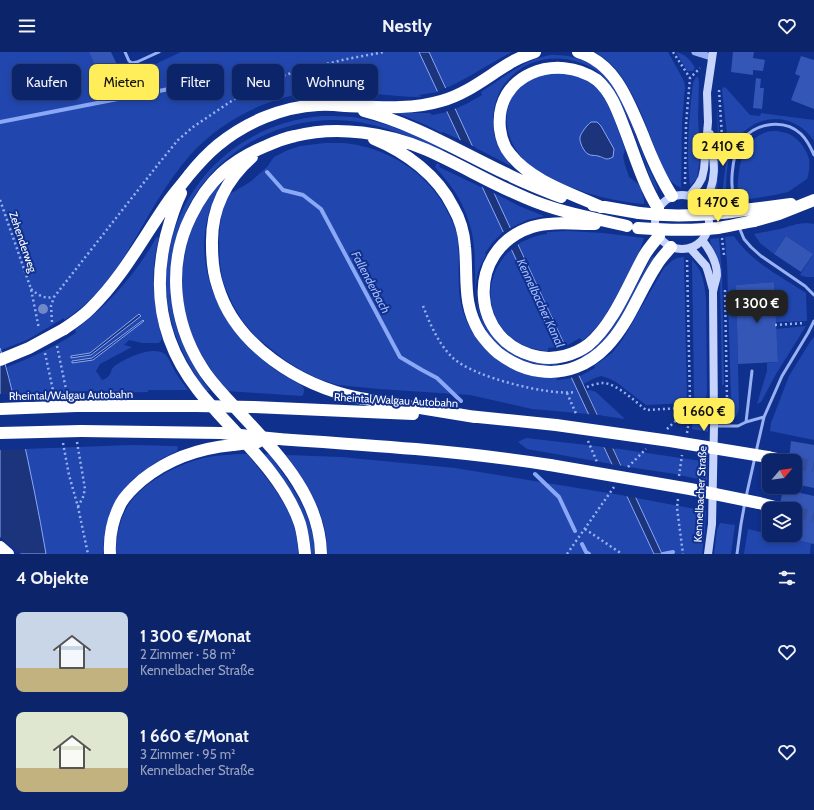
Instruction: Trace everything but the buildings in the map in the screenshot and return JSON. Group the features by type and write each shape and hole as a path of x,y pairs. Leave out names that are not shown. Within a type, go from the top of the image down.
{"highway":[{"path":"0,360 29,348 58,327 90,309 112,285 135,253 170,198 199,163 225,139 251,123 285,110 302,107 322,105 386,107 425,105 442,101 452,98 477,84 522,56 535,52"},
{"path":"578,52 600,63 609,71 624,91 658,173 672,196"},
{"path":"601,206 538,178 528,172 509,153 504,143 501,134 500,122 502,102 509,89 520,77 536,67 561,64 579,68 598,81 615,105 644,182 651,198 658,208"},
{"path":"346,106 384,117 418,130 509,175 564,198 601,206 639,213 661,215 753,215 779,214 811,201"},
{"path":"321,554 316,521 303,492 279,456 210,380 193,353 181,322 176,296 176,269 180,247 189,219 199,201 215,179 246,155 267,145 293,136 320,131 358,132 413,144 524,197 563,211 632,227"},
{"path":"358,132 382,142 409,158 430,175 448,196 463,233 465,246 466,288 471,317 484,339 494,350 507,360 520,366 545,372 560,371 584,364 592,359 617,335 656,266 671,247"},
{"path":"267,145 242,167 226,188 220,198 212,230 212,257 215,279 226,307 240,328 273,360 295,374 321,387 346,396 475,417"},
{"path":"190,175 178,197 163,247 159,283 161,305 166,327 178,359 198,391 261,460 286,494 300,525 305,554"},
{"path":"659,236 646,254 614,313 605,326 592,341 578,351 549,358 534,356 517,349 504,339 494,327 486,310 484,291 486,276 491,260 498,250 511,238 533,227 543,225 596,224 674,230 703,229 718,228 753,215"},
{"name":"Rheintal/Walgau Autobahn","path":"0,410 72,402 253,407 475,417 556,425 762,456"},
{"path":"0,433 79,436 221,433 487,456 550,465 690,489 762,504"},
{"path":"110,554 111,532 117,511 125,497 151,473 177,459 206,449 279,439"},
{"path":"0,547 8,554"}],"main road":[{"path":"688,192 702,204 707,212 709,220 708,229 702,240 690,248 681,249 671,247 659,236 655,226 655,218 658,208 666,199 688,192 698,185 702,178 708,122 707,93 712,55"},
{"path":"702,204 708,198 714,177 714,159 708,122"},
{"name":"Kennelbacher Straße","path":"702,240 708,248 716,267 717,276 713,292"},
{"name":"Kennelbacher Straße","path":"690,248 706,266 713,292 714,426 712,524 708,554"}],"street":[{"path":"695,52 712,55"}],"lane":[{"path":"125,52 132,63 159,52"},
{"path":"736,216 732,197 733,170 738,151 743,140 753,131 767,125 781,125 791,128 801,134 814,155"},
{"path":"738,223 744,239 751,247 761,256 805,286 814,295"},
{"path":"737,554 741,524 764,417 782,376 814,322"},
{"path":"746,422 752,371"},
{"path":"690,407 714,407"},
{"path":"714,426 738,426 764,417"}],"path":[{"path":"673,52 690,78 686,124 688,192"},
{"name":"Zehenderweg","path":"0,200 31,290 42,297 54,297 51,306 58,327"},
{"path":"587,387 602,383 615,386 646,410 690,407 687,258"},
{"path":"423,306 428,320 446,349 454,359 465,366 506,382 553,392 575,392"},
{"path":"775,325 814,322"},
{"path":"56,341 72,402"},
{"path":"79,436 85,489 78,507 88,554"},
{"path":"568,554 614,486"},
{"path":"585,529 622,554"}],"shaded area":[{"path":"0,52 89,52 94,64 89,64 89,100 159,100 159,64 156,64 181,52 419,52 438,92 419,95 421,97 378,94 378,64 292,64 292,96 284,98 284,64 232,64 232,100 277,100 262,105 233,119 199,145 171,179 119,265 94,295 80,308 64,320 64,318 27,340 1,350"},
{"path":"429,52 512,52 446,88"},
{"path":"595,52 668,52 684,81 685,87 682,122 681,188 672,182 665,173 640,111 625,82 618,71"},
{"path":"676,52 682,54 690,60 695,68 693,71 687,71"},
{"path":"551,55 571,57 588,63 601,72 612,84 628,115 656,183 658,192 650,178 626,114 614,90 598,72 575,61 551,59 527,65 517,71 502,88 494,108 494,134 499,149 511,166 472,146 455,109 482,95 481,92 523,65 532,60"},
{"path":"570,71 592,83 608,104 625,149 623,157 629,177 641,188 644,204 601,197 574,188 535,169 525,161 517,151 507,128 509,104 515,93 531,77","holes":["601,126 614,149 604,159 598,156 589,155"]},
{"path":"696,77 698,77 699,82 698,116 700,158 697,178 690,186 688,134 693,83"},
{"path":"723,87 726,88 750,115 760,116 761,113 814,120 814,141 801,127 785,120 776,119 758,122 741,134 736,140 732,149 728,164 726,180 727,203 722,203 727,152"},
{"path":"717,103 720,148 716,204 710,205 716,178 718,142"},
{"path":"447,112 461,140 397,113 430,113 432,115"},
{"path":"322,116 353,117 376,122 408,133 439,146 444,150 442,151 397,132 381,127 350,121 317,121 297,124 277,130 257,139 240,149 223,162 208,177 186,212 177,239 170,275 171,302 178,333 192,363 210,391 206,391 192,370 180,347 172,324 167,299 166,270 168,256 180,216 192,193 207,173 226,155 247,140 270,128 295,120"},
{"path":"777,131 794,137 808,155 809,169 807,179 788,192 738,201 739,172 744,153 755,138 766,132"},
{"path":"325,143 360,145 375,150 404,164 428,184 446,209 457,235 461,304 466,320 474,334 484,347 509,367 524,373 540,377 556,378 557,380 572,378 589,414 532,409 470,395 338,385 319,379 301,370 285,360 255,336 242,320 233,305 222,278 219,239 222,213 225,203 230,194 250,182 267,167 274,157 300,146"},
{"path":"437,163 440,165 439,167 483,188 503,232 485,253 486,255 478,272 476,287 477,302 481,316 488,329 497,341 507,350 520,358 534,362 556,363 556,365 537,364 512,356 495,342 486,330 480,317 477,303 476,288 475,258 474,243 471,229 465,211 457,195 435,167"},
{"path":"219,184 220,186 211,206 206,226 204,246 206,266 211,286 219,305 230,324 243,341 279,373 303,387 304,392 302,396 227,391 206,362 190,331 182,293 182,273 185,254 197,216 207,199"},
{"path":"494,193 519,206 544,216 527,220 510,228"},
{"path":"806,223 814,224 814,277 800,275 813,254 786,236 774,254 760,243 754,234"},
{"path":"568,231 603,233 644,238 633,265 601,321 582,341 580,338 566,346 518,244 525,240 547,234 547,232"},
{"path":"734,236 757,261 806,293 807,321 775,322 774,282 736,285 739,407 738,413 735,417 728,420 723,419 724,409 729,406 731,399 725,237"},
{"path":"158,237 153,276 155,301 162,339 158,343 142,343 129,340 124,345 132,347 100,364 96,371 102,380 110,375 114,367 126,359 147,352 160,352 167,356 177,375 188,390 13,394 7,367 42,352 76,333 75,330 110,300 140,264"},
{"path":"719,238 722,273 724,384 722,386 720,273 710,239"},
{"path":"512,249 558,347 548,348 548,351 525,346 513,339 503,329 495,316 490,294 492,282 499,264 506,254"},
{"path":"654,256 654,259 611,333 594,351 583,358 580,357 594,348 610,331 651,258"},
{"path":"684,257 687,403 646,405 616,382 601,376 583,384 580,376 595,368 594,366 612,353 623,339 664,268 673,260"},
{"path":"692,260 701,273 706,301 707,393 706,398 699,402 695,401 694,397"},
{"path":"806,326 776,374 761,402 757,404 767,371 767,363 778,362 776,329"},
{"path":"814,337 814,440 770,431 771,423 789,376"},
{"path":"590,390 596,392 625,419 598,415 587,391"},
{"path":"696,411 700,411 706,415 708,421 708,432 692,429 693,414"},
{"path":"526,438 604,447 612,464 527,449 518,442"},
{"path":"131,445 178,447 177,451 158,461 140,474 118,497 113,506 107,524 104,536 103,554 46,554 25,449"},
{"path":"613,448 708,462 707,481 675,474 622,466"},
{"path":"247,454 282,500 294,526 298,554 116,554 118,534 123,515 129,504 144,488 173,469 184,464 213,456"},
{"path":"264,454 269,454 286,477 300,501 310,526 315,554 311,554 306,526 296,501"},
{"path":"286,455 341,457 455,468 627,496 654,554 327,554 327,541 320,514 309,489"},
{"path":"636,498 706,511 702,554 662,554"},
{"path":"720,523 735,525 731,554 714,554 717,530"},
{"path":"748,529 762,532 762,542 802,541 811,543 810,554 744,554"}],"water":[{"name":"Kennelbacher Kanal","path":"419,52 429,52 662,554 654,554"},
{"path":"591,122 597,122 601,126 614,149 613,157 607,159 590,155 583,149 580,137 584,129"},
{"path":"139,314 141,316 91,355 71,358 71,356 90,353"},
{"path":"143,320 144,321 93,360 72,363 72,361 92,358"},
{"path":"0,348 21,428 46,554 0,554"}],"pier":[{"path":"448,87 457,108 445,112 436,92"},
{"path":"458,139 475,147 497,195 480,186"},
{"path":"512,227 520,243 510,251 502,233"},
{"path":"568,345 581,375 570,378 556,348"},
{"path":"0,394 15,394 27,449 0,450"},
{"path":"586,414 601,415 616,449 602,447"},
{"path":"610,464 624,466 638,498 624,496"},
{"path":"0,537 21,554 0,554"}],"waterway":[{"name":"Fallenderbach","path":"0,122 167,89"},
{"name":"Fallenderbach","path":"267,172 283,190 303,195 321,209 400,357 437,378 461,401"},
{"name":"Fallenderbach","path":"535,474 559,497 575,531"},
{"name":"Fallenderbach","path":"582,544 586,552 589,554"},
{"name":"Fallenderbach","path":"663,554 673,552"}],"tunnel":[{"path":"802,464 814,467"},
{"path":"802,514 814,517"}]}
